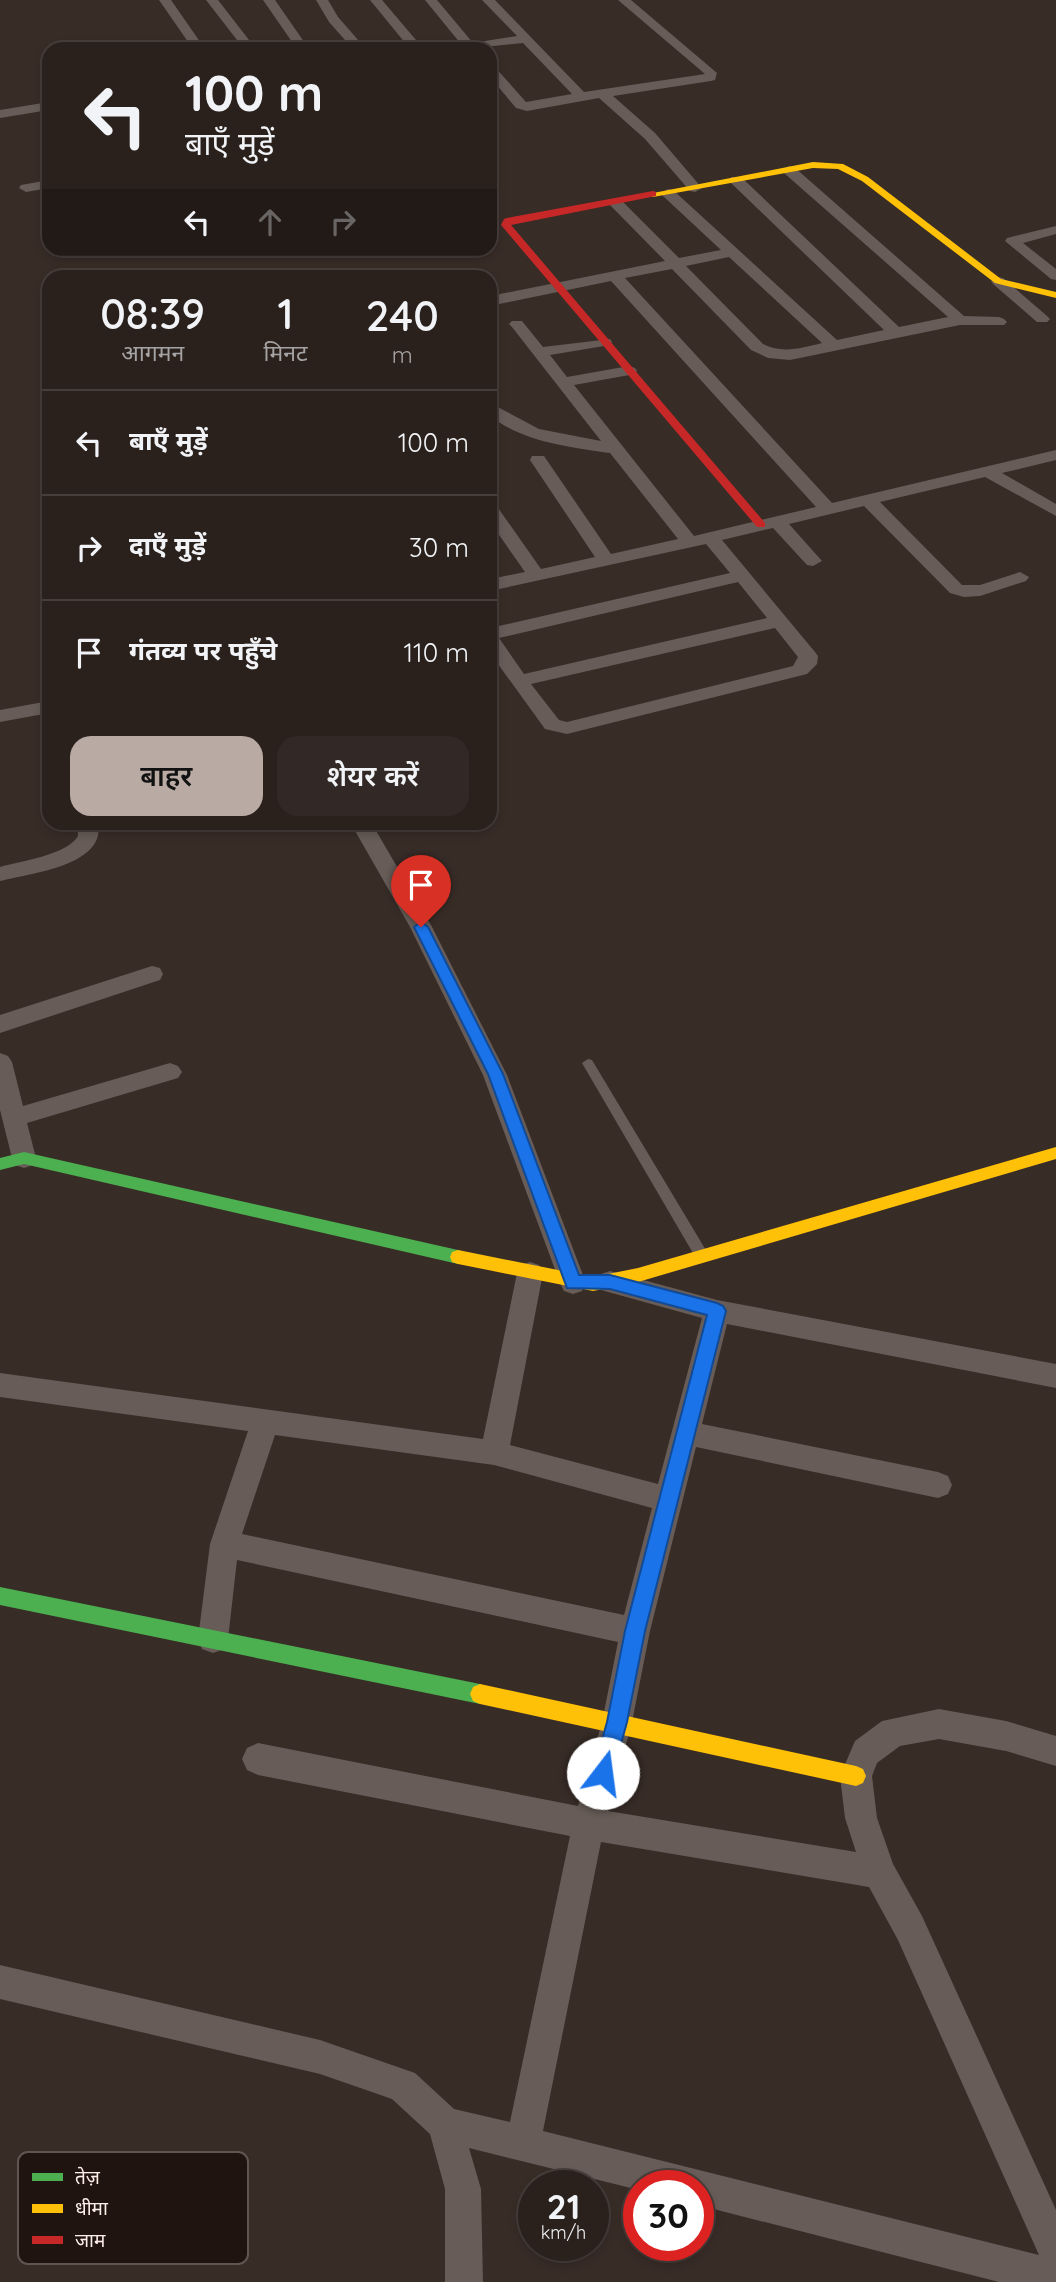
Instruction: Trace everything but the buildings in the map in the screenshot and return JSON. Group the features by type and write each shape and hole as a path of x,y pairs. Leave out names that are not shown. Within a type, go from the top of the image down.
{"street":[{"path":"165,0 194,42"},
{"path":"212,0 245,42"},
{"path":"269,0 298,42"},
{"path":"322,0 354,42"},
{"path":"376,0 411,42"},
{"path":"431,0 466,42"},
{"path":"488,0 577,90 579,97"},
{"path":"497,77 522,105 527,107 711,77 711,73 624,0"},
{"path":"497,44 525,39"},
{"path":"604,95 650,136 695,188"},
{"path":"0,114 42,107"},
{"path":"813,562 769,523 629,371 506,225 507,221 827,165 853,171 998,281 1042,318"},
{"path":"789,170 960,320"},
{"path":"736,180 895,332"},
{"path":"26,188 42,185"},
{"path":"668,193 834,345"},
{"path":"615,202 757,346 768,353 790,355 960,320 999,322"},
{"path":"1056,230 1012,241 1056,276"},
{"path":"497,299 732,253"},
{"path":"616,277 828,509"},
{"path":"998,281 1056,295"},
{"path":"517,324 690,542"},
{"path":"539,352 604,342"},
{"path":"563,382 629,371"},
{"path":"497,415 523,430 544,437 614,448"},
{"path":"497,583 605,558 690,542 1056,455"},
{"path":"538,460 605,558"},
{"path":"987,471 1056,511"},
{"path":"868,500 956,589 967,593 976,592 1020,577"},
{"path":"497,519 536,575"},
{"path":"497,647 552,725 567,728 800,670 807,664 808,656 710,537"},
{"path":"497,634 742,576"},
{"path":"519,681 779,621"},
{"path":"0,716 42,711"},
{"path":"0,874 71,853 85,844 90,830"},
{"path":"365,830 427,938 495,1074 573,1283"},
{"path":"0,1024 152,974"},
{"path":"0,1062 16,1117 24,1158"},
{"path":"16,1117 170,1072"},
{"path":"0,1164 24,1158 573,1283 610,1282 1056,1153"},
{"path":"494,1453 530,1273"},
{"path":"610,1282 717,1311 1056,1376"},
{"path":"523,2143 589,1824 617,1722 635,1631 717,1311"},
{"path":"0,1385 494,1453 670,1500"},
{"path":"213,1639 224,1544 267,1420"},
{"path":"685,1433 938,1485"},
{"path":"224,1544 635,1631"},
{"path":"0,1596 617,1722 856,1776"},
{"path":"1056,1751 1006,1737 939,1724 893,1732 866,1752 856,1776 861,1818 879,1872 910,1928 1056,2251"},
{"path":"258,1759 589,1824 879,1872"},
{"path":"0,1982 320,2057 403,2085 444,2124 632,2170"},
{"path":"444,2124 463,2189 464,2282"},
{"path":"714,2191 987,2270 1056,2278"}],"lane":[{"path":"588,1063 702,1256"}],"traffic: fast":[{"path":"0,1164 24,1158 65,1166 458,1257"},
{"path":"0,1596 480,1694"}],"traffic: slow":[{"path":"653,194 813,165 840,166 865,179 998,281 1056,295"},
{"path":"458,1257 593,1284 638,1275 1056,1153"},
{"path":"480,1694 856,1776"}],"traffic: jam":[{"path":"653,194 507,221 506,225 761,525"}],"route":[{"path":"421,927 495,1074 573,1283 610,1282 717,1311 635,1631 617,1722 603,1773"}]}
